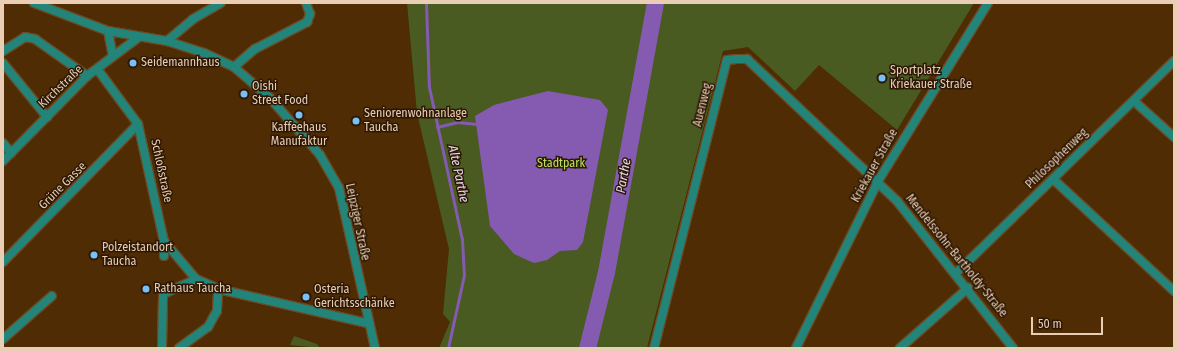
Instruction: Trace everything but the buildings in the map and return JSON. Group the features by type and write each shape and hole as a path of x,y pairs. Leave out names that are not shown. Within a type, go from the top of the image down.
{"street":[{"path":"34,3 50,6 108,31 167,41 234,67 255,49 307,22 310,14 306,3"},
{"path":"167,41 221,3"},
{"name":"Kriekauer Straße","path":"796,348 878,181 988,3"},
{"path":"108,31 113,56"},
{"path":"3,51 25,37 35,39 87,76"},
{"name":"Kirchstraße","path":"3,161 87,76 98,70 113,56 139,37"},
{"name":"Auenweg","path":"654,348 727,60 747,59 878,181"},
{"name":"Philosophenweg","path":"956,273 1174,61"},
{"path":"3,63 47,117"},
{"name":"Leipziger Straße","path":"234,67 292,123 333,176 342,200 366,323 375,348"},
{"name":"Schloßstraße","path":"98,70 138,124 164,241 196,279 218,289 366,323"},
{"path":"1134,101 1174,137"},
{"name":"Grüne Gasse","path":"3,262 138,124"},
{"path":"3,143 11,152"},
{"path":"1053,179 1174,290"},
{"name":"Mendelssohn-Bartholdy-Straße","path":"878,181 956,273 1013,348"},
{"path":"164,241 164,256"},
{"path":"162,348 163,294 196,279"},
{"path":"900,348 968,288"},
{"path":"179,348 208,327 217,311 218,289"},
{"path":"3,339 52,296"}],"green space":[{"name":"Stadtpark","path":"407,3 974,3 897,130 819,65 795,91 748,47 723,51 647,348 439,348 450,322 443,314 449,249 417,113"},
{"path":"294,336 317,344 320,348 290,345"}],"shaded area":[{"path":"548,91 600,100 608,110 583,242 577,250 560,251 547,260 534,263 514,254 490,226 475,116 494,105"}],"waterway":[{"name":"Alte Parthe","path":"426,3 429,87 462,239 464,275 448,348"},
{"name":"Parthe","path":"587,348 606,272 655,3"},
{"path":"437,127 457,122 477,124"}],"place":[{"name":"Seidemannhaus","path":"133,63"},
{"name":"Sportplatz Kriekauer Straße","path":"882,78"},
{"name":"Oishi Street Food","path":"244,94"},
{"name":"Kaffeehaus Manufaktur","path":"299,115"},
{"name":"Seniorenwohnanlage Taucha","path":"356,121"},
{"name":"Polzeistandort Taucha","path":"94,255"},
{"name":"Rathaus Taucha","path":"146,289"},
{"name":"Osteria Gerichtsschänke","path":"306,297"}]}
